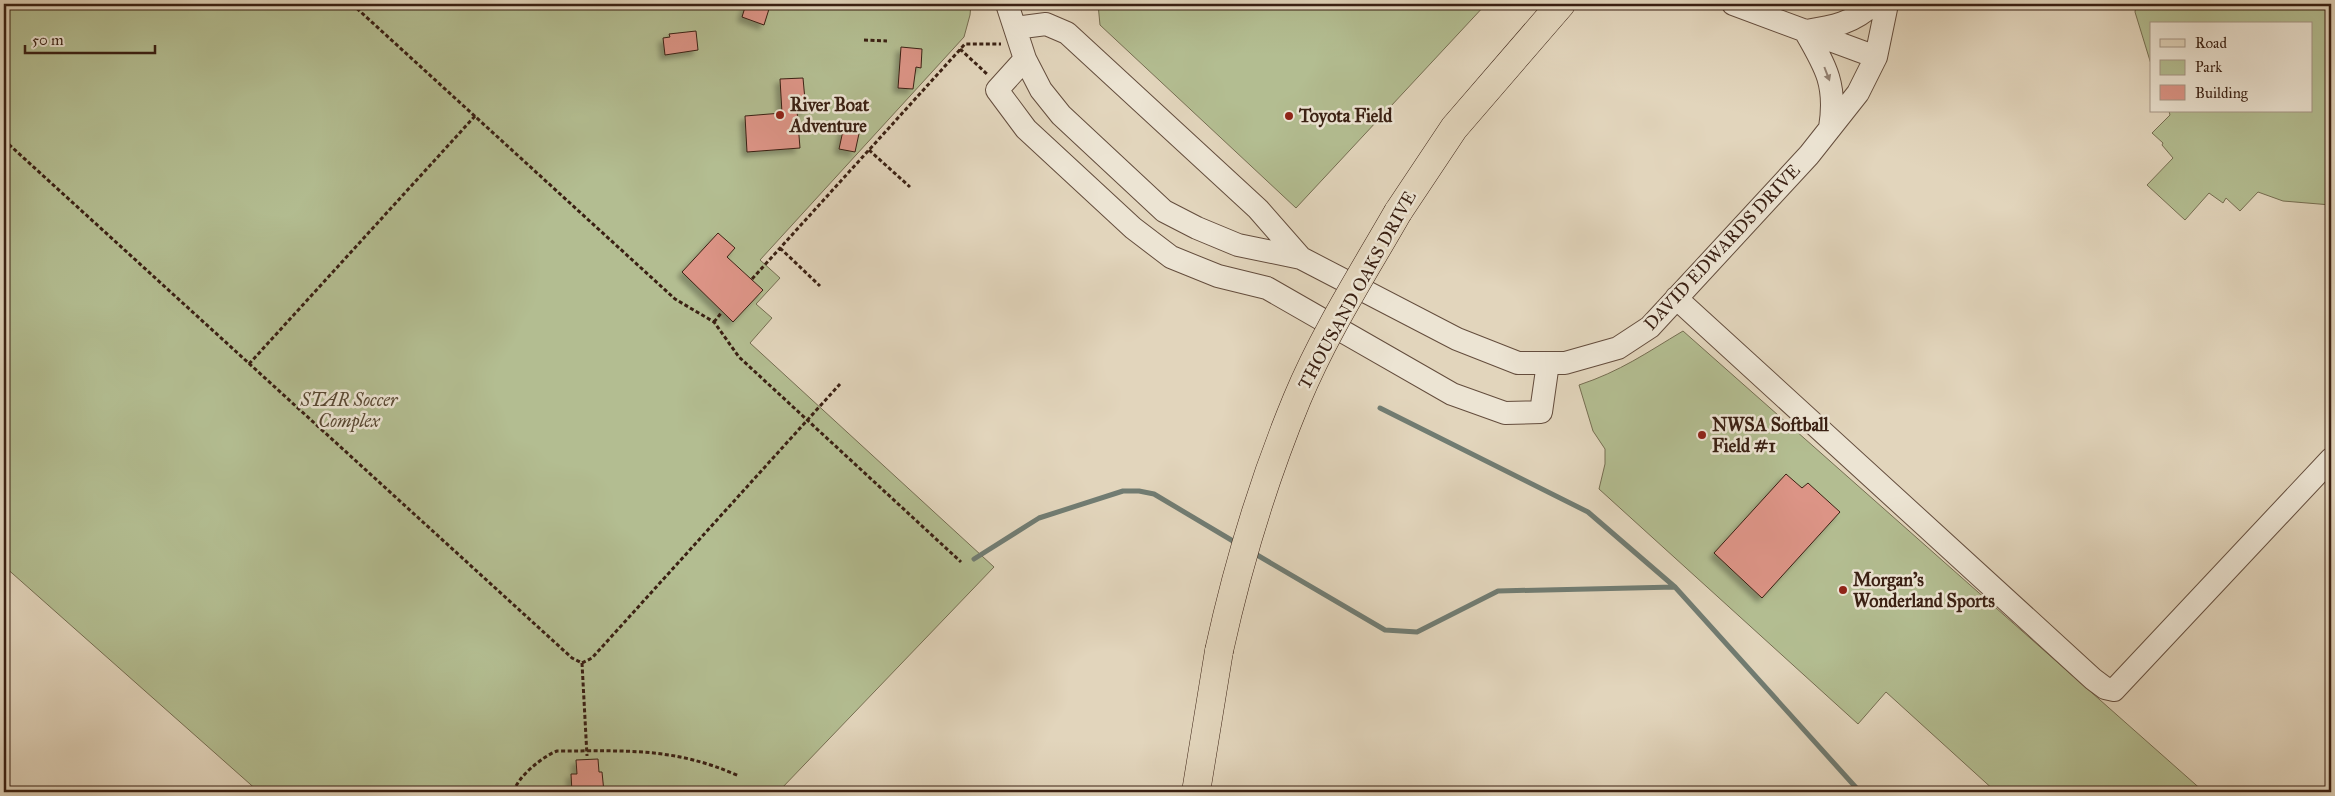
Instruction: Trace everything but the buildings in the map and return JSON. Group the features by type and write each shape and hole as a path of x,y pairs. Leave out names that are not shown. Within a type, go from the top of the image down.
{"main road":[{"name":"THOUSAND OAKS DRIVE","path":"1196,792 1219,651 1252,520 1297,398 1321,348 1398,212 1454,128 1561,4"}],"street":[{"name":"DAVID EDWARDS DRIVE","path":"1007,4 1020,42 1041,90 1061,115 1164,210 1197,228 1238,246 1301,258 1457,339 1518,363 1565,363 1618,348 1650,326 1830,130 1858,93 1876,58 1887,4"},
{"path":"1734,4 1876,58"},
{"path":"1805,31 1834,27 1850,21 1873,4"},
{"path":"1301,258 1258,209 1067,33 1046,24 1020,42 997,90 1026,129 1133,228 1171,257 1218,276 1267,288 1452,394 1505,413 1541,412 1548,363"},
{"path":"1805,31 1830,78 1834,105 1830,130"},
{"path":"1171,257 1197,228"},
{"path":"1676,298 2105,688 2114,690 2331,459"}],"path":[{"path":"352,4 675,299 714,322 733,345 739,357 962,562"},
{"path":"864,40 887,41"},
{"path":"752,279 965,44 999,45 1020,42"},
{"path":"960,49 1000,87"},
{"path":"249,364 475,116"},
{"path":"4,140 572,658 582,663"},
{"path":"869,150 910,187"},
{"path":"780,248 820,286"},
{"path":"714,322 722,312"},
{"path":"582,663 592,658 840,384"},
{"path":"582,663 587,753"},
{"path":"514,792 522,778 544,757 557,751 587,753 640,750 673,755 720,767 740,776"}],"green space":[{"name":"STAR Soccer Complex","path":"4,4 971,4 964,37 760,260 780,278 756,304 772,318 750,343 994,567 781,789 770,792 259,792 4,566"},
{"name":"Toyota Field","path":"1098,4 1486,4 1296,208 1100,25"},
{"path":"2136,4 2331,4 2331,205 2283,201 2258,192 2240,211 2226,198 2223,203 2209,193 2185,220 2147,185 2173,158 2162,145 2163,143 2152,133 2170,115 2169,112 2312,112 2312,22 2150,22 2150,61 2135,12"},
{"name":"Morgan’s Wonderland Sports","path":"1683,331 2204,792 1996,792 1886,692 1858,724 1599,489 1605,464 1605,449 1593,431 1579,385 1621,368"}],"waterway":[{"path":"1380,408 1588,512 1675,587 1860,792"},
{"path":"974,559 1039,518 1123,491 1139,491 1154,494 1238,544"},
{"path":"1252,552 1385,630 1417,632 1498,591 1675,587"}],"place":[{"name":"River Boat Adventure","path":"780,115"},
{"name":"Toyota Field","path":"1289,116"},
{"name":"NWSA Softball Field #1","path":"1702,435"},
{"name":"Morgan’s Wonderland Sports","path":"1843,590"}]}
